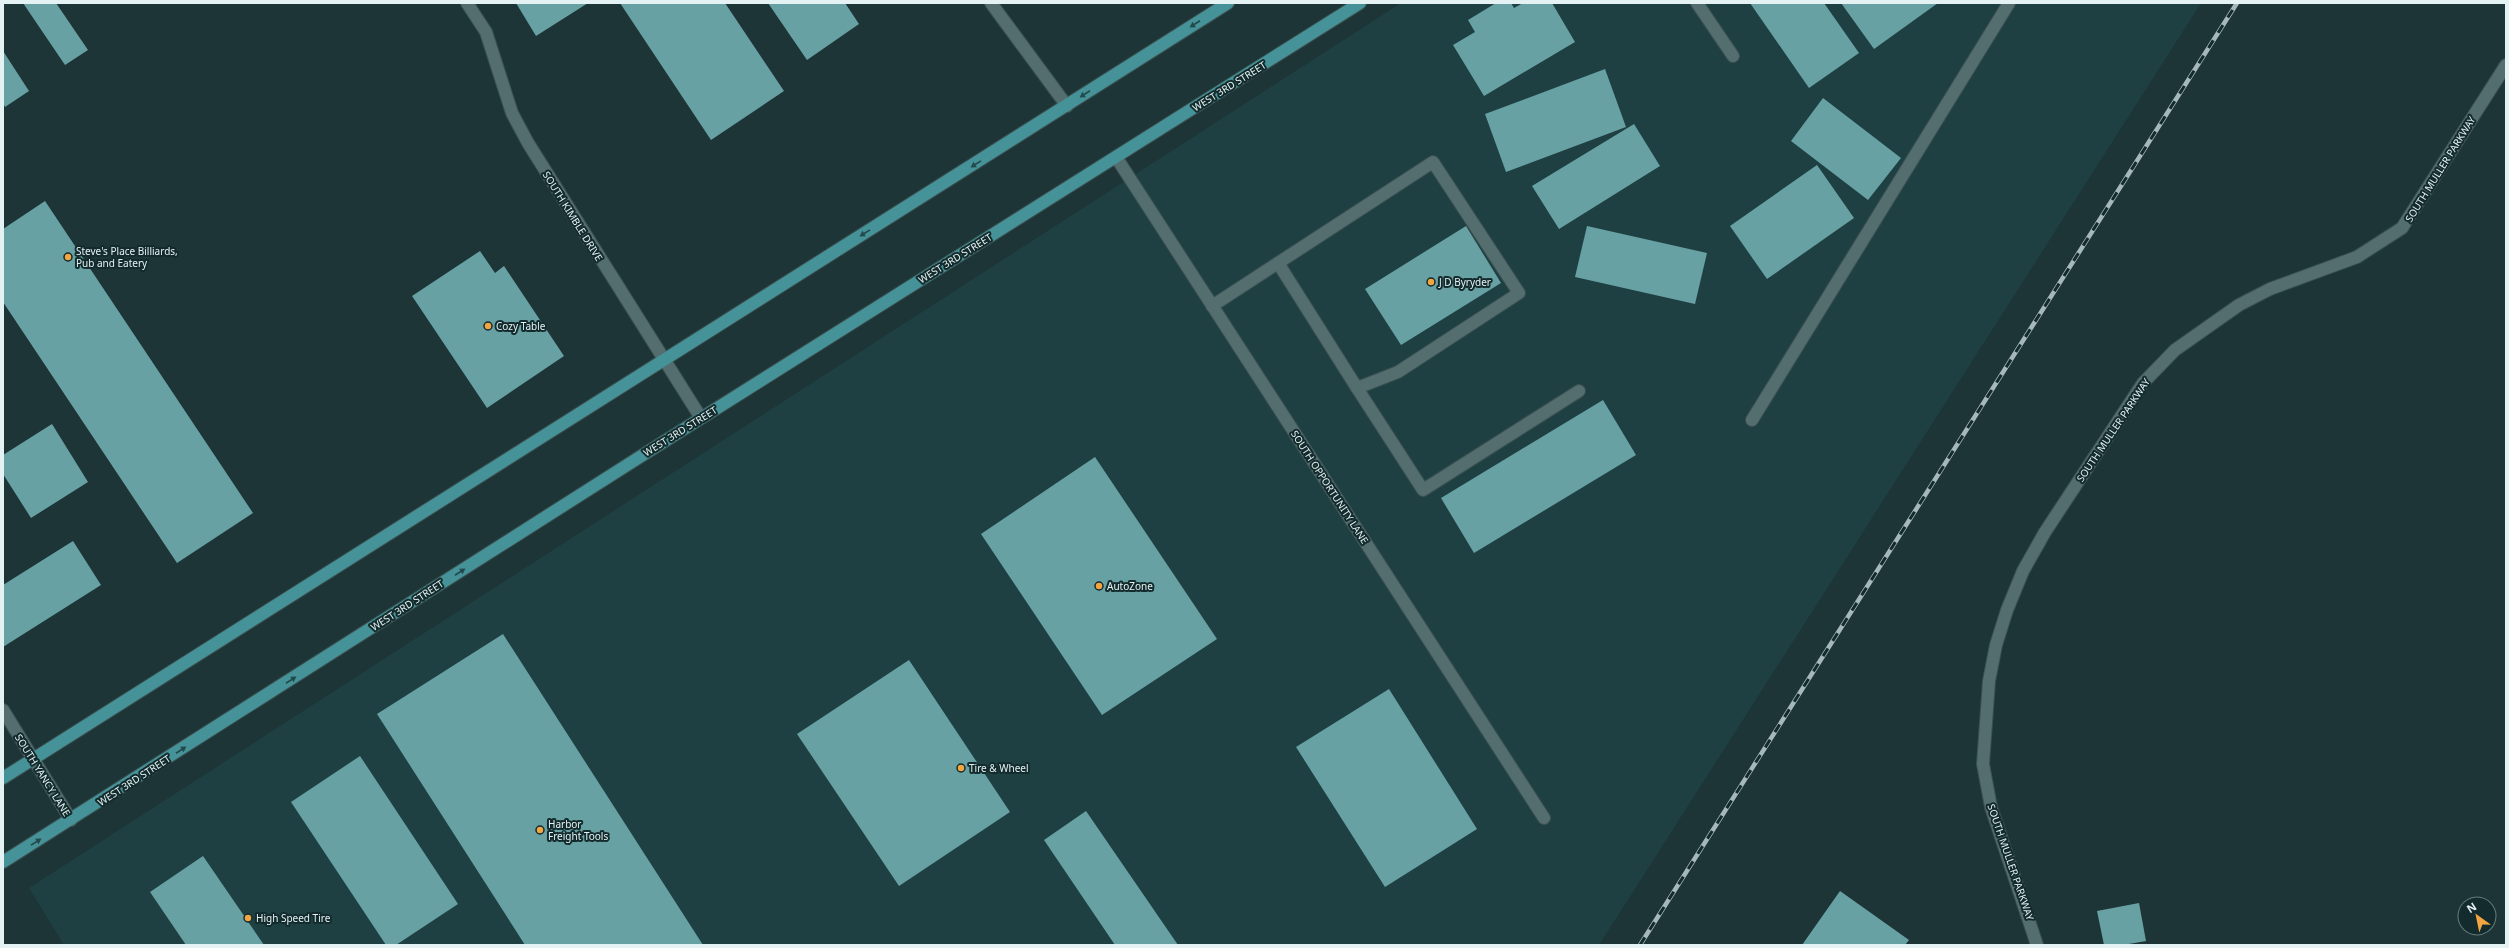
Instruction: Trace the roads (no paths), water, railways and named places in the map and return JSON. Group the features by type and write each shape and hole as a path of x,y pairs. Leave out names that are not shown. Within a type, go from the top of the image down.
{"main road":[{"path":"3,778 34,760 77,731 1228,3"},
{"name":"WEST 3RD STREET","path":"3,862 701,418 1360,3"}],"street":[{"name":"SOUTH KIMBLE DRIVE","path":"467,3 486,32 512,113 528,143 663,361 701,418"},
{"path":"991,3 1067,106"},
{"path":"1697,3 1733,56"},
{"path":"1752,420 2009,3"},
{"name":"SOUTH MULLER PARKWAY","path":"2038,945 1991,807 1983,764 1989,681 1995,652 2007,610 2023,571 2045,532 2142,383 2175,350 2239,305 2270,289 2357,257 2402,228 2506,65"},
{"name":"SOUTH OPPORTUNITY LANE","path":"1116,157 1544,818"},
{"path":"1212,306 1433,162 1519,293 1398,372 1357,388"},
{"path":"1278,263 1423,490 1578,391"},
{"name":"SOUTH YANCY LANE","path":"3,710 71,820"}],"railway":[{"path":"1640,945 2237,3"}],"place":[{"name":"Steve's Place Billiards, Pub and Eatery","path":"68,257"},
{"name":"J D Byryder","path":"1431,282"},
{"name":"Cozy Table","path":"488,326"},
{"name":"AutoZone","path":"1099,586"},
{"name":"Tire & Wheel","path":"961,768"},
{"name":"Harbor Freight Tools","path":"540,830"},
{"name":"High Speed Tire","path":"248,918"}]}
